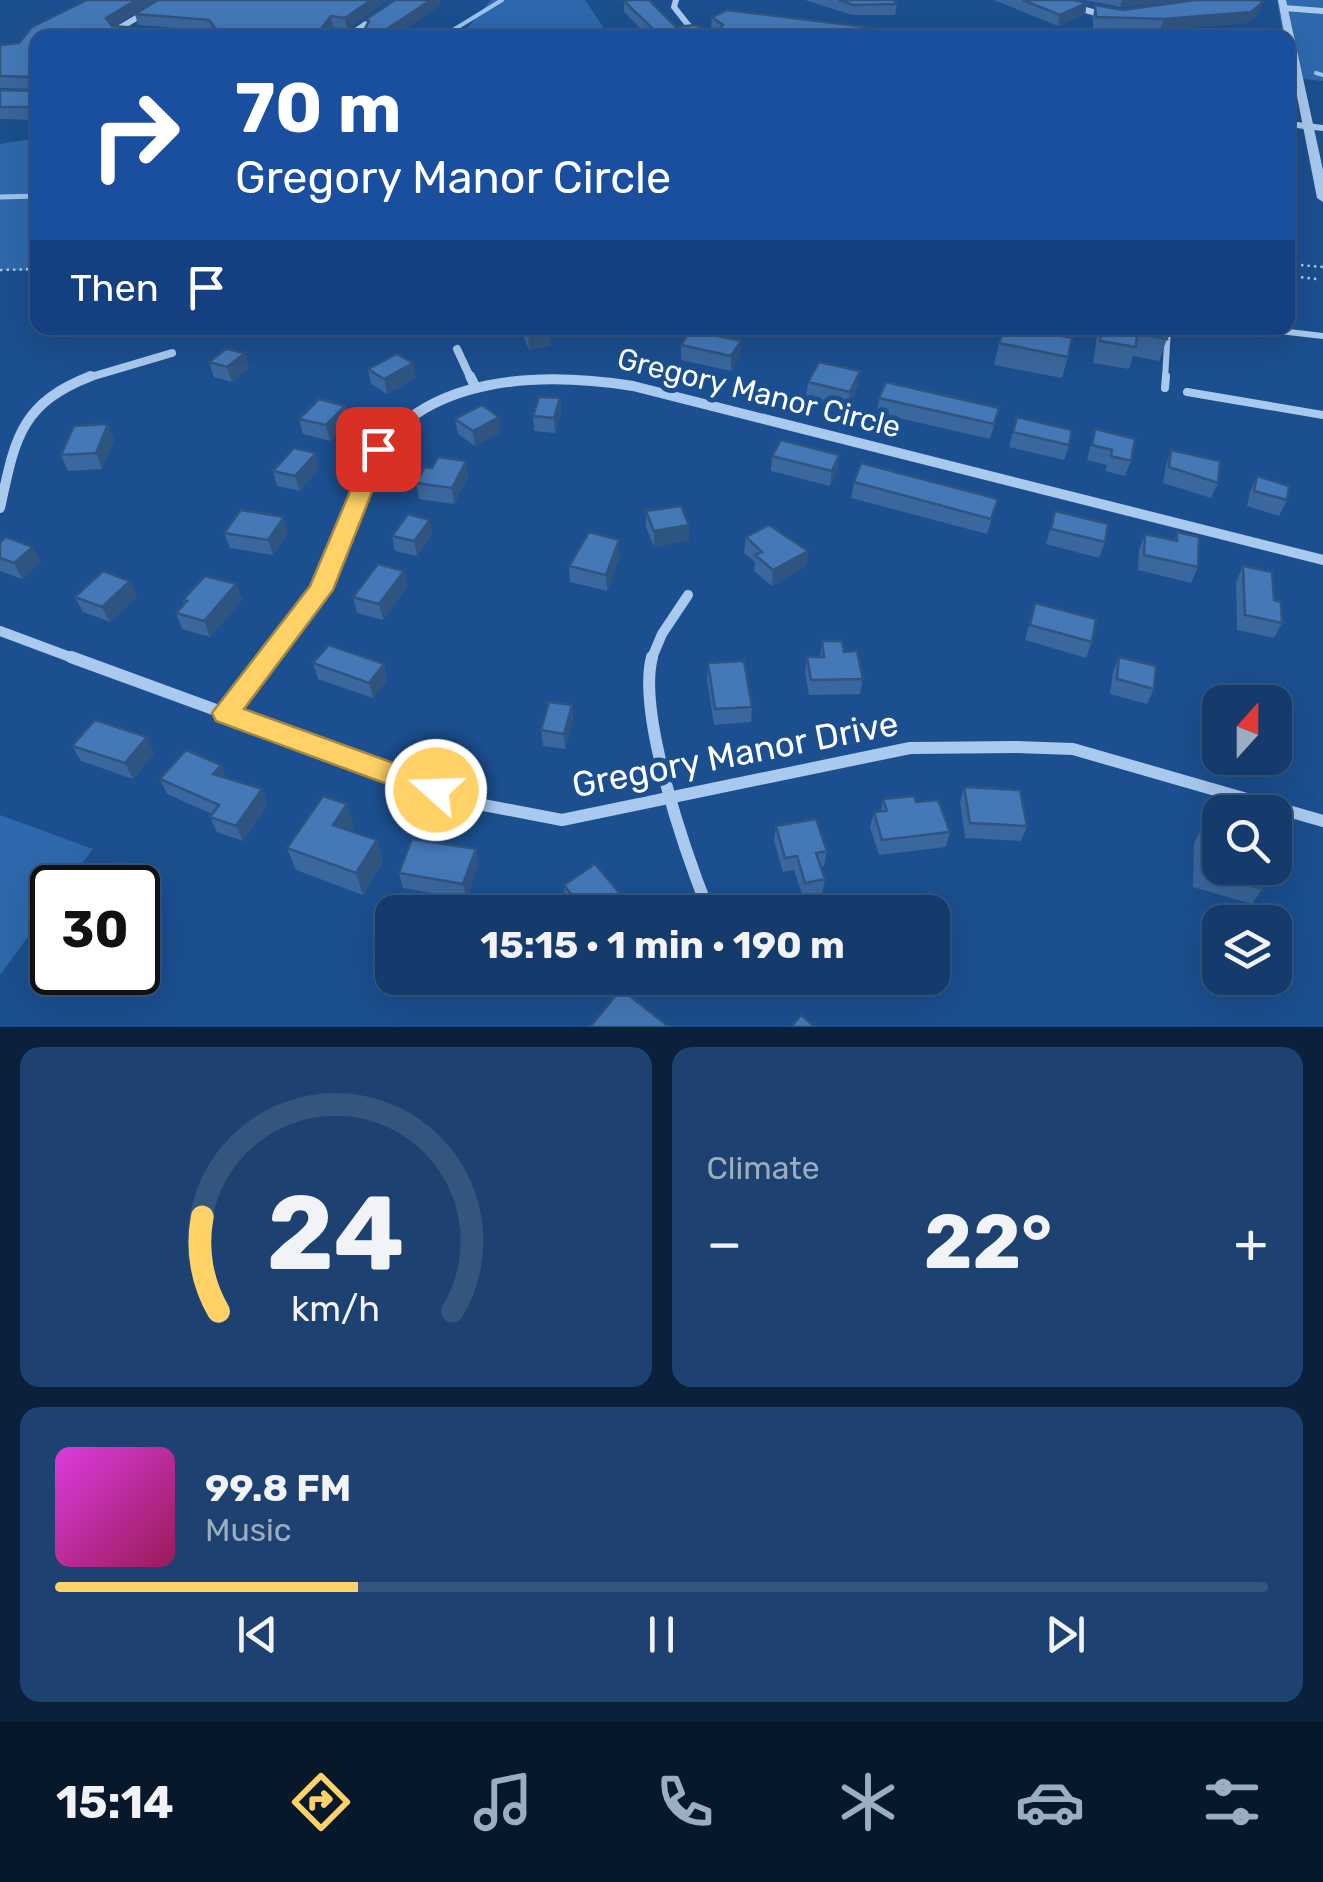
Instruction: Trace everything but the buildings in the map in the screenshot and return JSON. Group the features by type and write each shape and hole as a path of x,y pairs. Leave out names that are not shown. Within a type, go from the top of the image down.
{"street":[{"path":"116,30 167,0"},
{"path":"357,30 400,0"},
{"path":"676,0 674,7 689,26 698,30"},
{"path":"1050,0 1082,12 1118,16"},
{"path":"1288,30 1283,4 1323,11"},
{"path":"1295,63 1323,198"},
{"path":"1295,125 1323,128"},
{"path":"457,348 476,388"},
{"path":"0,508 19,429 41,403 84,378 172,353"},
{"name":"Gregory Manor Circle","path":"226,713 320,590 378,449 418,415 476,388 564,376 633,386 1323,560"},
{"path":"688,595 665,625 648,678 674,793 705,895"},
{"name":"Gregory Manor Drive","path":"0,631 468,802 562,820 674,793 910,748 1035,748 1073,749 1323,821"}],"lane":[{"path":"1295,333 1323,336"},
{"path":"1165,388 1168,335"},
{"path":"1187,392 1323,415"}],"path":[{"path":"1295,265 1323,267"},
{"path":"0,270 30,270"},
{"path":"1295,277 1317,279"}],"shaded area":[{"path":"491,0 585,0 605,30 466,30"},
{"path":"1277,0 1323,0 1323,81 1295,78 1295,30 1282,30"},
{"path":"30,141 30,271 0,270 0,144"},
{"path":"0,815 93,849 81,865 30,865 30,934 0,975"}],"waterway":[{"path":"453,30 502,0"},
{"path":"1316,73 1323,75"},
{"path":"0,197 30,196"}],"route":[{"path":"378,449 341,548 320,590 295,628 226,713 436,790"}]}
